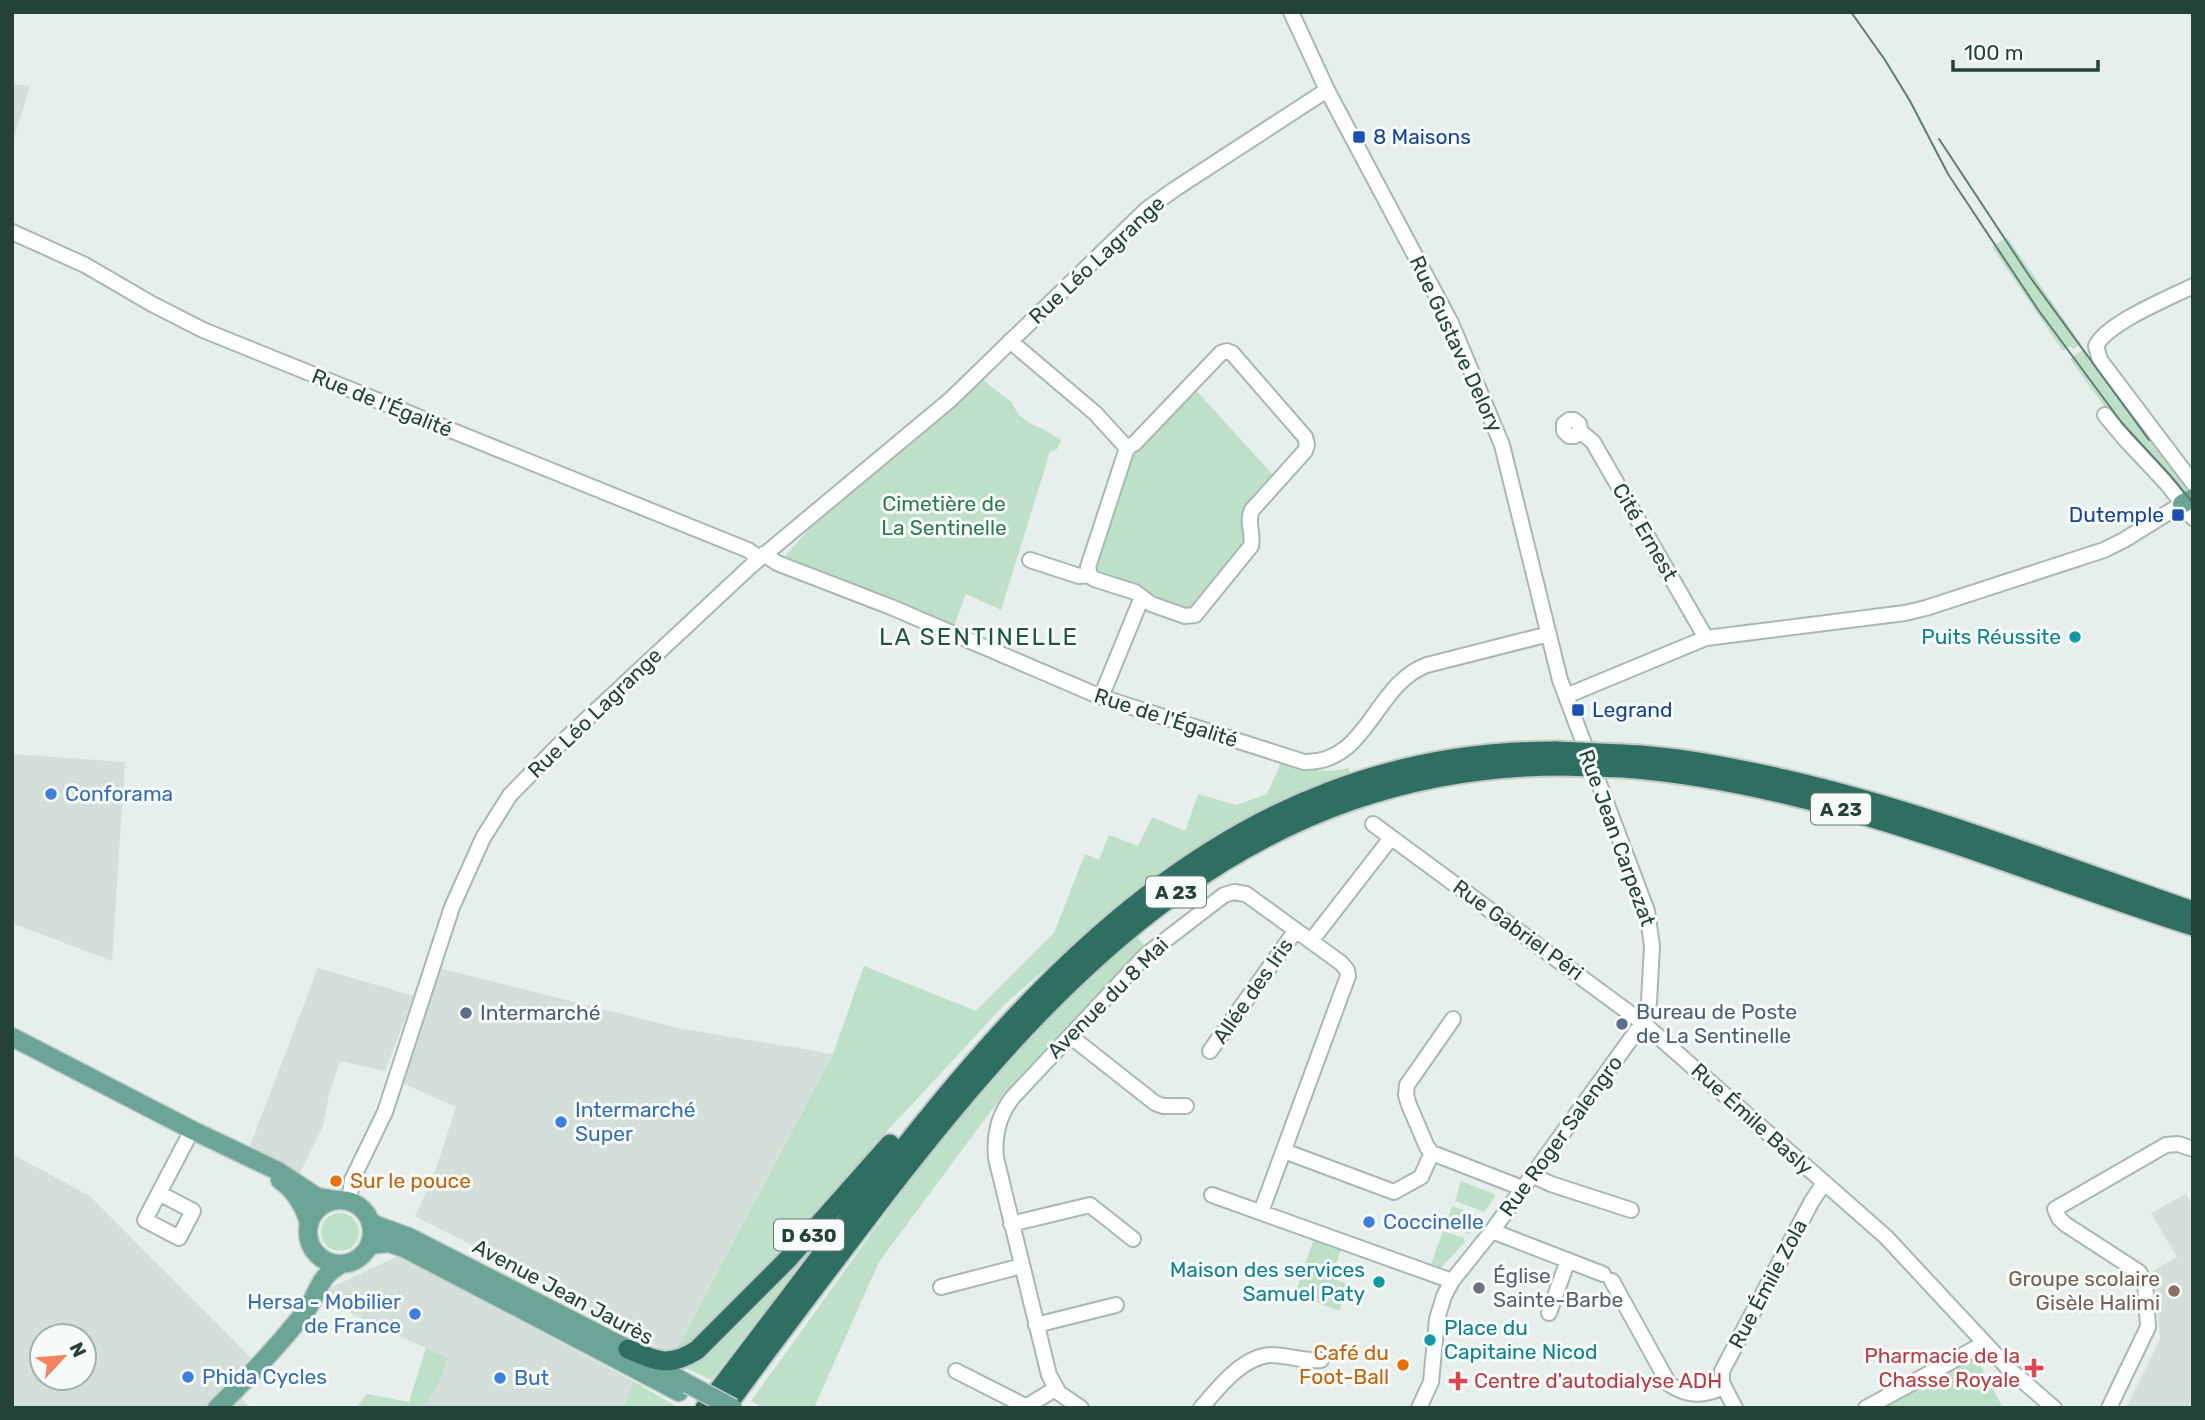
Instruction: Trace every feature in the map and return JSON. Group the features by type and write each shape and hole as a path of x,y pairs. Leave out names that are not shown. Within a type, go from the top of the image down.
{"highway":[{"name":"A 23","path":"707,1408 903,1148 970,1065 1041,989 1109,926 1175,875 1242,832 1310,800 1379,776 1462,758 1509,753 1559,759 1680,759 1735,768 1836,792 1965,831 2193,911"},
{"name":"A 23","path":"725,1408 865,1220 960,1100 1051,999 1153,909 1248,846 1297,821 1346,801 1446,776 1559,759"},
{"name":"A 23","path":"1624,761 1813,801 1947,840 2193,926"},
{"path":"2096,893 2137,915 2193,936"},
{"path":"2146,894 2193,902"},
{"name":"D 630","path":"628,1349 664,1362 680,1359 702,1346 811,1234 940,1089 970,1065"}],"main road":[{"path":"12,1036 192,1130 278,1171 317,1197 342,1201 362,1209 370,1221 372,1235 369,1245 359,1259 340,1265 324,1261 313,1250 307,1236 309,1223 318,1208 342,1201"},
{"path":"214,1141 287,1185 304,1209 309,1223"},
{"name":"Avenue Jean Jaurès","path":"370,1221 409,1237 628,1349 707,1408"},
{"name":"Avenue Jean Jaurès","path":"369,1245 388,1242 404,1248 684,1389 733,1408"},
{"path":"292,1328 313,1271 313,1250"},
{"path":"217,1408 310,1306 323,1277 340,1265"},
{"path":"224,1408 238,1388"}],"street":[{"name":"Rue Gustave Delory","path":"1291,12 1327,90 1451,323 1499,438 1566,696"},
{"name":"Rue Léo Lagrange","path":"342,1201 384,1112 452,906 492,822 516,788 762,556 950,400 1154,204 1327,90"},
{"name":"Rue de l'Égalité","path":"12,232 85,265 203,330 891,607 1101,697 1295,760 1315,762 1337,755 1351,746 1396,686 1415,670 1549,634"},
{"path":"2193,286 2130,317 2096,344 2100,360 2193,483"},
{"name":"Rue Léo Lagrange","path":"1010,341 1099,418 1128,448"},
{"path":"1227,351 1232,353 1304,435 1307,442 1305,451 1252,510 1249,520 1251,546 1198,613 1192,616 1185,617 1151,604 1135,592 1094,579 1090,575 1088,566 1128,448 1221,354 1227,351"},
{"path":"1566,696 1706,638 1918,610 2104,550 2189,507 2105,415"},
{"name":"Cité Ernest","path":"1580,431 1593,442 1706,638"},
{"path":"1030,560 1079,576 1090,575"},
{"path":"1101,697 1142,597"},
{"name":"Rue Jean Carpezat","path":"1566,696 1639,884 1650,920 1650,997 1643,1023"},
{"name":"Rue Gabriel Péri","path":"1373,824 1643,1023"},
{"path":"1311,941 1391,838"},
{"name":"Avenue du 8 Mai","path":"1055,1389 1036,1325 996,1158 999,1122 1009,1102 1146,955 1224,895 1234,892 1246,894 1341,963 1348,976 1261,1212"},
{"name":"Allée des Iris","path":"1210,1051 1296,930"},
{"path":"1453,1019 1407,1085 1409,1105 1432,1153 1522,1188"},
{"name":"Rue Roger Salengro","path":"1419,1408 1431,1382 1437,1319 1452,1281 1492,1231 1643,1023"},
{"name":"Rue Émile Basly","path":"1643,1023 1892,1243 1984,1343 2054,1408"},
{"path":"1070,1036 1155,1103 1163,1106 1186,1106"},
{"path":"159,1193 192,1130"},
{"path":"2109,1408 2148,1330 2145,1282 2139,1272 2065,1224 2055,1209 2166,1145 2178,1144 2193,1149"},
{"path":"1284,1151 1394,1192 1420,1177 1432,1153"},
{"path":"1532,1175 1551,1184 1631,1210"},
{"name":"Rue Émile Zola","path":"1724,1387 1721,1379 1723,1368 1812,1200 1824,1183"},
{"path":"1212,1195 1452,1281"},
{"path":"1011,1224 1090,1205 1133,1239"},
{"path":"1492,1231 1607,1277 1670,1384 1698,1395 1724,1387 1735,1408"},
{"path":"1549,1312 1568,1261"},
{"path":"940,1287 1022,1266"},
{"path":"1036,1325 1116,1305"},
{"path":"1866,1408 1984,1343"},
{"path":"1201,1408 1238,1371 1256,1358 1272,1355 1308,1361 1321,1360"},
{"path":"956,1371 1024,1407 1055,1389 1081,1408"}],"shaded area":[{"path":"12,84 30,86 12,144"},
{"path":"12,754 125,762 112,961 12,923"},
{"path":"318,968 414,996 385,1071 340,1061 323,1126 300,1173 250,1146"},
{"path":"439,968 678,1028 833,1054 673,1356 549,1285 415,1216 433,1178 456,1107 400,1082"},
{"path":"12,1154 90,1196 251,1358 226,1383 251,1408 12,1408"},
{"name":"Groupe scolaire Gisèle Halimi","path":"2186,1194 2193,1203 2193,1406 2126,1408 2160,1339 2153,1271 2177,1257 2151,1213"},
{"path":"398,1256 633,1381 623,1408 424,1408 439,1383 447,1358 327,1302 330,1288"}],"green space":[{"path":"2007,237 2081,344 2073,349 2070,346 2063,351 1992,247"},
{"path":"2084,349 2193,492 2184,499 2118,425 2070,359"},
{"name":"Cimetière de La Sentinelle","path":"983,380 1011,402 1019,415 1061,440 1057,449 1050,452 1001,610 966,594 954,626 785,556 838,498 952,409"},
{"path":"1194,388 1273,475 1242,512 1246,542 1194,605 1185,610 1154,595 1141,585 1096,571 1125,471 1139,447"},
{"path":"1281,763 1315,770 1349,768 1350,773 1292,795 1240,822 1147,881 1005,1004 889,1129 802,1230 807,1256 711,1380 687,1369 673,1356 833,1054 864,966 976,1011 1054,933 1085,854 1099,860 1109,835 1138,846 1152,817 1185,831 1198,794 1236,805 1267,794"},
{"path":"1136,936 1144,945 996,1104 879,1262 814,1408 763,1408 751,1401 920,1166 1003,1067 1078,988"},
{"path":"1461,1181 1494,1194 1495,1197 1484,1212 1455,1201"},
{"path":"1452,1206 1481,1217 1469,1234 1446,1225"},
{"path":"340,1213 354,1218 359,1232 354,1246 340,1251 326,1246 321,1232 326,1218"},
{"path":"1443,1231 1464,1238 1465,1242 1441,1268 1431,1264"},
{"path":"1314,1239 1341,1250 1331,1277 1349,1285 1339,1311 1295,1293"},
{"path":"426,1348 448,1358 439,1383 424,1408 356,1408 367,1394 409,1402"},
{"path":"1976,1357 2003,1408 1883,1408"},
{"path":"633,1381 679,1408 623,1408"}],"tram line":[{"path":"1851,12 1910,101 1948,174 2039,311 2122,423 2193,503"},
{"path":"1939,139 2030,277 2149,440"}],"place":[{"name":"8 Maisons","path":"1359,137"},
{"name":"Dutemple","path":"2178,515"},
{"name":"Puits Réussite","path":"2075,637"},
{"name":"Legrand","path":"1578,710"},
{"name":"Conforama","path":"51,794"},
{"name":"Intermarché","path":"466,1013"},
{"name":"Bureau de Poste de La Sentinelle","path":"1622,1024"},
{"name":"Intermarché Super","path":"561,1122"},
{"name":"Sur le pouce","path":"336,1181"},
{"name":"Coccinelle","path":"1369,1222"},
{"name":"Maison des services Samuel Paty","path":"1379,1282"},
{"name":"Église Sainte-Barbe","path":"1479,1288"},
{"name":"Groupe scolaire Gisèle Halimi","path":"2174,1291"},
{"name":"Hersa - Mobilier de France","path":"415,1314"},
{"name":"Place du Capitaine Nicod","path":"1430,1340"},
{"name":"Café du Foot-Ball","path":"1403,1365"},
{"name":"Pharmacie de la Chasse Royale","path":"2034,1368"},
{"name":"Phida Cycles","path":"188,1377"},
{"name":"But","path":"500,1378"},
{"name":"Centre d'autodialyse ADH","path":"1458,1381"}],"district":[{"name":"LA SENTINELLE","path":"979,637"}]}
